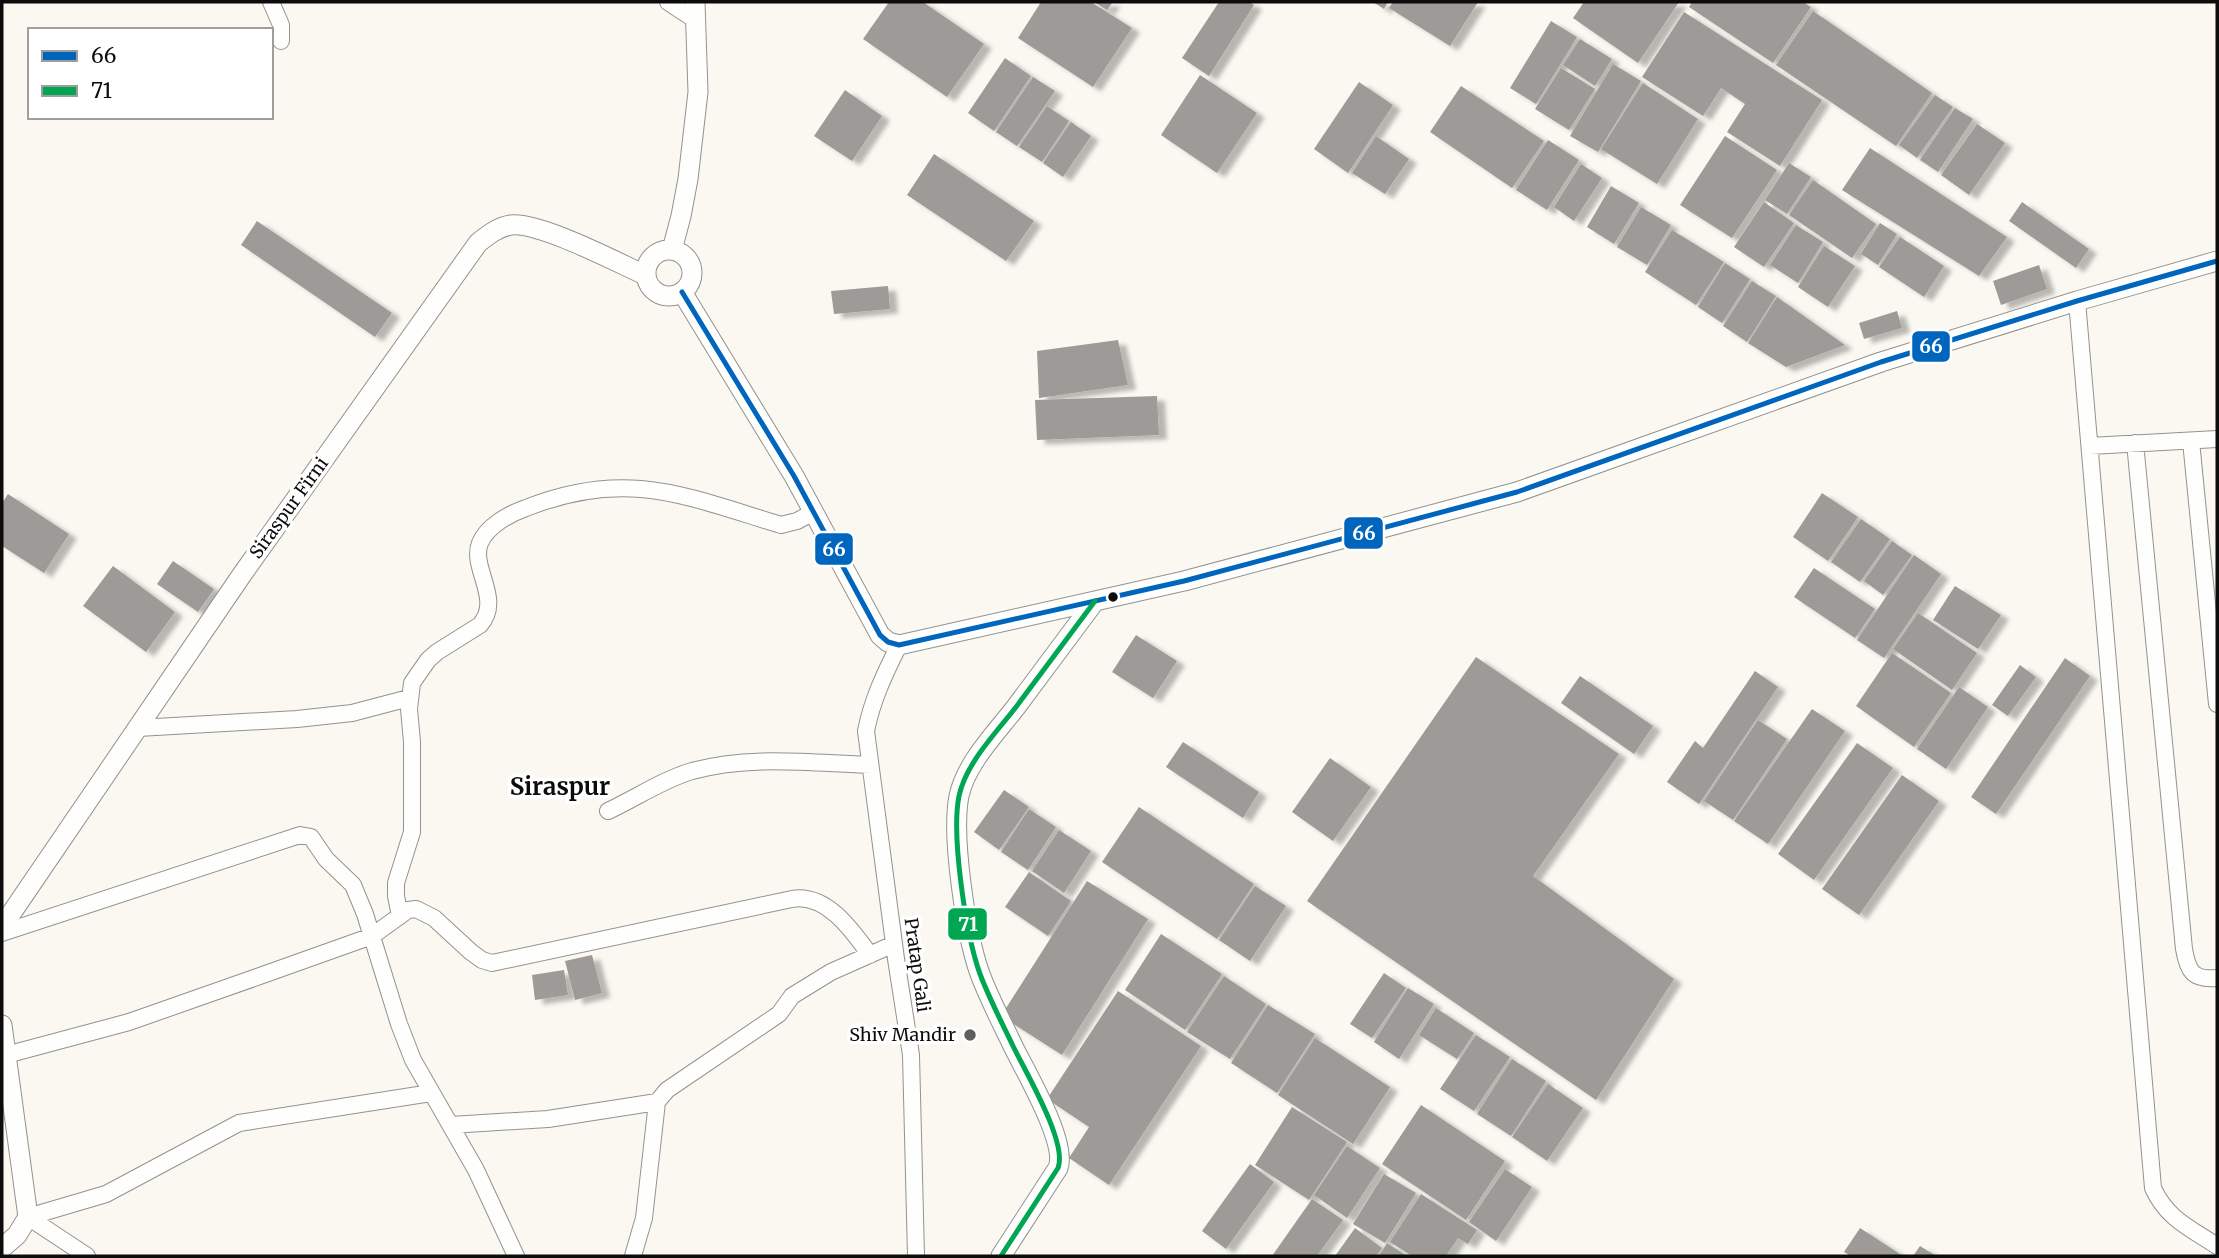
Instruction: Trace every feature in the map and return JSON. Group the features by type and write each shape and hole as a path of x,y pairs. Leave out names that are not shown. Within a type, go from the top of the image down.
{"street":[{"path":"271,2 281,25 281,41"},
{"path":"668,2 696,11 698,92 688,179 671,250"},
{"name":"Siraspur Firni","path":"2,927 241,576 478,243 492,231 512,225 538,229 645,275"},
{"path":"671,250 680,253 687,260 692,277 682,292 667,297 652,290 645,275 646,267 656,254 671,250"},
{"path":"682,292 794,476 880,635 888,642 899,645 1184,580 1517,492 1881,362 2077,300 2213,266"},
{"path":"2077,300 2153,1188 2160,1203 2173,1217 2217,1246"},
{"path":"2090,446 2217,439"},
{"path":"2190,441 2217,705"},
{"path":"2135,443 2185,957 2192,973 2204,979 2217,978"},
{"path":"400,916 396,883 412,832 409,698 412,683 437,652 485,620 489,603 478,553 480,543 495,525 513,513 563,495 617,487 676,493 781,524 797,521 813,513"},
{"path":"1001,1256 1058,1168 1060,1155 1040,1098 979,972 967,919 957,843 960,794 975,761 1095,601"},
{"name":"Pratap Gali","path":"899,645 870,711 866,731 911,1055 916,1256"},
{"path":"138,728 297,719 352,713 409,698"},
{"path":"608,811 674,777 714,766 774,760 870,765"},
{"path":"2,933 306,835 315,841 326,859 353,885 413,1060 476,1170 516,1256"},
{"path":"6,1055 129,1022 372,936 408,910 416,909 434,918 481,960 492,963 808,898 834,913 856,935 870,955"},
{"path":"633,1256 644,1217 656,1102 667,1090 779,1014 792,996 831,972 894,944"},
{"path":"2,1025 28,1217 17,1235 2,1248"},
{"path":"28,1217 106,1194 239,1123 431,1093"},
{"path":"451,1125 548,1119 656,1102"},
{"path":"28,1217 87,1256"}],"building":[{"path":"889,2 923,2 984,44 947,97 863,39"},
{"path":"1041,2 1091,2 1132,28 1093,87 1018,38"},
{"path":"1094,2 1113,2 1107,10"},
{"path":"1219,2 1249,2 1254,5 1209,76 1182,58"},
{"path":"1373,2 1388,2 1384,9"},
{"path":"1393,2 1478,2 1450,46 1389,8"},
{"path":"1584,2 1679,2 1638,63 1573,18"},
{"path":"1692,2 1803,2 1811,7 1773,63 1689,7"},
{"path":"1813,11 1932,93 1896,146 1776,65"},
{"path":"1684,12 1822,100 1780,166 1727,132 1745,104 1721,88 1703,116 1642,77"},
{"path":"1551,21 1577,37 1536,104 1510,88"},
{"path":"1580,39 1612,59 1595,86 1563,65"},
{"path":"1005,58 1031,76 994,131 968,113"},
{"path":"1613,64 1641,81 1598,152 1570,136"},
{"path":"1561,68 1595,89 1569,130 1535,109"},
{"path":"1200,75 1257,113 1217,173 1161,135"},
{"path":"1033,77 1055,91 1017,146 996,132"},
{"path":"1359,82 1393,105 1348,173 1314,149"},
{"path":"1643,83 1698,119 1657,184 1601,149"},
{"path":"1461,86 1544,141 1512,188 1430,132"},
{"path":"845,90 882,116 852,161 814,136"},
{"path":"1935,95 1953,107 1917,158 1899,145"},
{"path":"1047,106 1069,121 1042,162 1019,147"},
{"path":"1955,108 1973,119 1938,172 1920,160"},
{"path":"1071,122 1091,136 1063,177 1043,163"},
{"path":"1977,124 2005,143 1969,195 1941,175"},
{"path":"1376,136 1409,159 1385,194 1352,173"},
{"path":"1725,136 1777,170 1732,238 1680,205"},
{"path":"1548,140 1579,160 1547,210 1516,190"},
{"path":"1870,148 2007,237 1979,276 1842,190"},
{"path":"934,154 1034,221 1006,261 907,195"},
{"path":"1789,163 1811,177 1787,214 1765,200"},
{"path":"1581,164 1602,178 1574,221 1554,207"},
{"path":"1813,180 1876,224 1852,258 1789,215"},
{"path":"1611,186 1639,203 1614,244 1587,227"},
{"path":"1764,202 1794,223 1764,267 1734,247"},
{"path":"2022,202 2089,249 2076,268 2009,221"},
{"path":"1641,207 1671,225 1647,265 1617,247"},
{"path":"257,221 392,313 375,337 241,245"},
{"path":"1880,223 1897,234 1878,265 1861,254"},
{"path":"1796,225 1823,242 1798,283 1770,265"},
{"path":"1672,230 1724,262 1696,305 1645,272"},
{"path":"1900,237 1944,266 1924,297 1879,267"},
{"path":"1824,246 1855,266 1828,307 1798,287"},
{"path":"1725,263 1750,279 1722,323 1698,307"},
{"path":"2039,265 2047,289 2001,305 1993,281"},
{"path":"1752,281 1776,296 1747,342 1723,326"},
{"path":"888,286 890,309 834,314 831,291"},
{"path":"1777,297 1845,345 1786,367 1748,343"},
{"path":"1897,311 1902,328 1864,339 1859,323"},
{"path":"1118,340 1128,385 1039,398 1037,351"},
{"path":"1157,396 1159,435 1037,440 1035,400"},
{"path":"1822,493 1858,517 1828,561 1793,537"},
{"path":"8,494 69,534 44,573 2,546 2,503"},
{"path":"1861,519 1890,539 1860,582 1831,562"},
{"path":"1892,541 1912,555 1883,595 1864,581"},
{"path":"1914,555 1941,574 1884,658 1857,640"},
{"path":"173,561 214,589 198,612 157,584"},
{"path":"113,566 175,612 146,652 83,606"},
{"path":"1814,568 1875,609 1855,638 1794,597"},
{"path":"1955,586 2001,615 1978,649 1933,620"},
{"path":"1918,613 1977,653 1952,690 1893,649"},
{"path":"1136,635 1177,661 1153,698 1112,672"},
{"path":"1892,653 1951,693 1914,747 1856,706"},
{"path":"1476,657 1619,754 1533,876 1674,979 1596,1100 1307,901"},
{"path":"2065,658 2090,676 1996,814 1971,797"},
{"path":"2020,665 2036,677 2008,716 1992,705"},
{"path":"1755,671 1778,687 1699,804 1667,782 1695,741 1703,748"},
{"path":"1580,676 1653,726 1634,754 1561,703"},
{"path":"1959,687 1988,707 1946,769 1917,749"},
{"path":"1812,709 1845,731 1768,844 1734,821"},
{"path":"1758,720 1787,739 1733,820 1704,801"},
{"path":"1183,742 1259,792 1243,818 1166,767"},
{"path":"1857,743 1893,768 1814,880 1778,854"},
{"path":"1330,758 1371,787 1333,841 1292,812"},
{"path":"1902,775 1939,801 1859,915 1822,889"},
{"path":"1004,790 1029,807 999,850 974,832"},
{"path":"1139,807 1254,884 1217,939 1102,862"},
{"path":"1029,809 1056,827 1028,870 1001,852"},
{"path":"1059,830 1091,851 1064,893 1032,871"},
{"path":"1029,872 1071,901 1048,936 1005,907"},
{"path":"1087,881 1148,919 1062,1055 1001,1016"},
{"path":"1255,886 1286,906 1250,961 1219,940"},
{"path":"1161,934 1222,974 1185,1030 1125,990"},
{"path":"592,955 602,993 575,1000 565,961"},
{"path":"564,970 568,995 535,1000 532,975"},
{"path":"1384,973 1406,988 1372,1038 1350,1024"},
{"path":"1224,976 1266,1004 1230,1059 1187,1032"},
{"path":"1408,988 1434,1004 1399,1059 1374,1042"},
{"path":"1118,991 1201,1046 1109,1185 1069,1158 1089,1127 1047,1099"},
{"path":"1268,1005 1315,1034 1277,1093 1231,1063"},
{"path":"1436,1008 1474,1033 1457,1059 1419,1035"},
{"path":"1476,1035 1510,1057 1474,1111 1440,1089"},
{"path":"1315,1038 1390,1087 1353,1144 1278,1095"},
{"path":"1512,1059 1546,1081 1511,1136 1477,1114"},
{"path":"1548,1084 1583,1108 1547,1161 1512,1137"},
{"path":"1421,1105 1505,1161 1466,1220 1382,1164"},
{"path":"1292,1107 1347,1142 1309,1200 1255,1165"},
{"path":"1347,1146 1380,1168 1347,1218 1314,1195"},
{"path":"1250,1164 1274,1182 1226,1249 1202,1231"},
{"path":"1505,1169 1532,1187 1496,1241 1469,1222"},
{"path":"1384,1174 1416,1193 1385,1243 1353,1224"},
{"path":"1421,1194 1477,1230 1468,1244 1458,1238 1446,1256 1412,1256 1390,1242"},
{"path":"1312,1199 1343,1220 1317,1256 1272,1256"},
{"path":"1355,1228 1382,1248 1376,1256 1335,1256"},
{"path":"1860,1228 1903,1256 1851,1256 1844,1252"},
{"path":"1387,1243 1407,1256 1379,1256"},
{"path":"1920,1246 1936,1256 1913,1256"}],"transit line":[{"name":"66","path":"682,292 794,476 880,635 888,642 899,645 1184,581 1517,492 1881,362 2217,261"},
{"name":"71","path":"1001,1256 1058,1168 1059,1157 1057,1142 1044,1107 991,1001 975,957 958,860 959,796 968,772 983,749 1095,601"}],"place":[{"name":"Shiv Mandir","path":"970,1035"}],"district":[{"name":"Siraspur","path":"560,787"}]}
